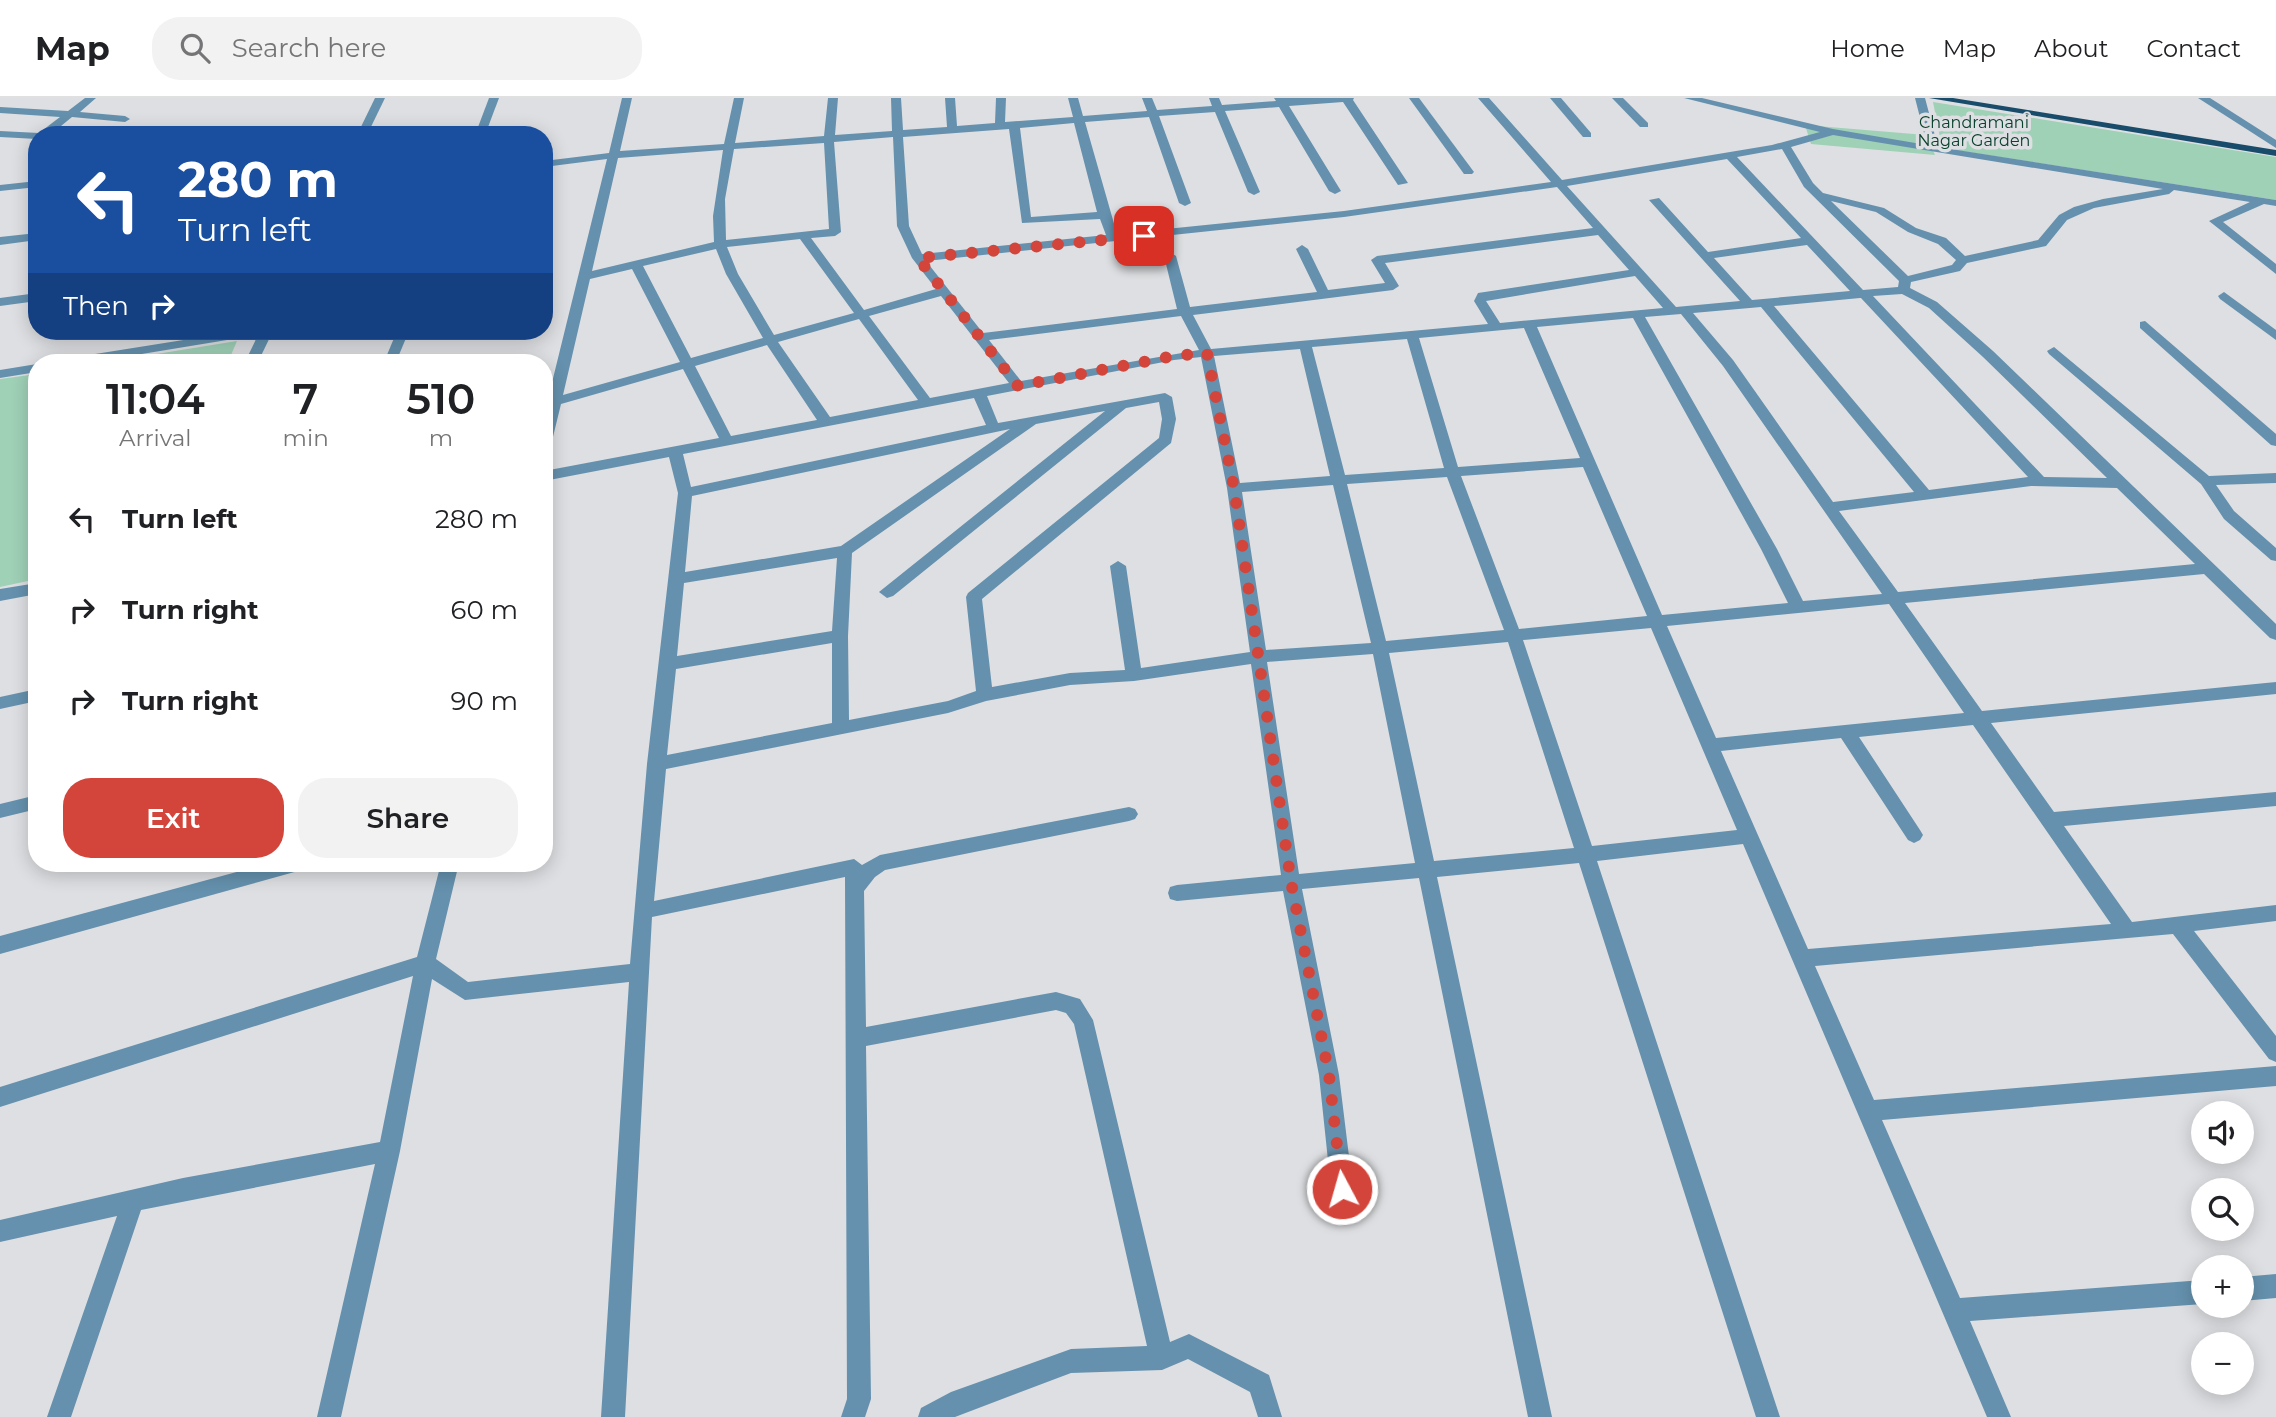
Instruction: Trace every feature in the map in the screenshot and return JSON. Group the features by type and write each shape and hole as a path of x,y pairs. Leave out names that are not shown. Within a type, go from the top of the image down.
{"main road":[{"path":"1934,98 2276,153"}],"street":[{"path":"55,126 91,98"},
{"path":"366,126 380,98"},
{"path":"483,126 494,98"},
{"path":"553,409 627,98"},
{"path":"739,98 729,145 718,233 734,282 826,422"},
{"path":"586,276 721,244 835,232 829,141 833,98"},
{"path":"896,98 903,226 918,258 1018,386"},
{"path":"950,98 952,129"},
{"path":"1000,126 1002,98"},
{"path":"1073,98 1104,215 1113,239"},
{"path":"1147,98 1185,203"},
{"path":"553,163 729,145 829,141 1152,114 1216,103 1348,98 1402,183"},
{"path":"1414,98 1468,172"},
{"path":"1483,98 1599,231 1728,363 2127,931"},
{"path":"1555,98 1587,135"},
{"path":"1617,98 1644,125"},
{"path":"1689,98 1833,132 2276,203"},
{"path":"1920,98 1933,149"},
{"path":"2203,98 2276,145"},
{"path":"1280,101 1335,191"},
{"path":"1216,103 1254,192"},
{"path":"0,110 125,118"},
{"path":"1014,125 1026,221 1104,215"},
{"path":"918,258 1344,215 1559,186 1730,156 1833,132"},
{"path":"0,134 28,136"},
{"path":"1784,144 1808,185 1905,285 1933,305 1988,354 2276,634"},
{"path":"1730,156 1808,241 2041,481"},
{"path":"0,188 28,185"},
{"path":"553,474 1174,356 1862,294 1905,285 1956,268 1963,260 2042,243 2052,235 2057,223 2068,214 2118,200 2183,188"},
{"path":"1815,191 1831,200 1880,210 1912,230 1942,241 1954,249 1963,260"},
{"path":"1655,200 1749,304"},
{"path":"2263,201 2215,221 2276,270"},
{"path":"979,337 1323,292 1393,286 1377,260 1599,231"},
{"path":"803,235 859,315 927,403"},
{"path":"0,242 28,237"},
{"path":"1705,256 1808,241"},
{"path":"1302,249 1323,292"},
{"path":"1170,256 1184,310 1207,353 1234,488 1291,882 1329,1075 1342,1189"},
{"path":"636,264 727,441"},
{"path":"1496,327 1480,301 1482,296 1637,272"},
{"path":"555,401 944,291"},
{"path":"2224,296 2276,336"},
{"path":"0,302 28,298"},
{"path":"1765,303 1925,495"},
{"path":"1637,314 1769,549 1798,608"},
{"path":"1529,324 1999,1417"},
{"path":"2145,325 2276,442"},
{"path":"1412,335 1452,470 1514,636 1768,1417"},
{"path":"120,354 208,340"},
{"path":"1306,344 1380,648 1540,1417"},
{"path":"2054,351 2206,481 2229,515 2276,556"},
{"path":"0,374 28,369"},
{"path":"979,393 995,429"},
{"path":"685,492 1032,421 1165,397 1169,419 1166,440 974,597 985,695"},
{"path":"887,593 1122,405"},
{"path":"678,579 845,551 1032,421"},
{"path":"613,1417 643,911 685,492 675,451"},
{"path":"1234,488 1588,462"},
{"path":"2206,481 2276,478"},
{"path":"1829,507 2041,481 2118,483"},
{"path":"841,727 840,636 845,551"},
{"path":"1118,566 1134,675"},
{"path":"656,764 948,707 985,695 1070,679 1134,675 1258,657 1514,636 2207,568"},
{"path":"0,595 28,589"},
{"path":"666,664 840,636"},
{"path":"1709,745 1976,716 2276,688"},
{"path":"0,704 28,697"},
{"path":"1845,730 1914,835"},
{"path":"2049,820 2276,799"},
{"path":"0,811 28,804"},
{"path":"853,890 868,871 887,861 1129,814"},
{"path":"1177,892 1425,871 1749,836"},
{"path":"643,911 854,867 859,1399 853,1417"},
{"path":"0,945 265,872"},
{"path":"329,1417 389,1151 425,963 448,872"},
{"path":"1801,958 2127,931 2276,914"},
{"path":"2178,925 2276,1052"},
{"path":"425,963 465,991 639,972"},
{"path":"0,1097 425,963"},
{"path":"855,1039 1056,1001 1073,1006 1083,1020 1162,1358"},
{"path":"1867,1111 2276,1076"},
{"path":"0,1231 193,1186 389,1151"},
{"path":"59,1417 134,1201"},
{"path":"2254,1288 2276,1286"},
{"path":"1953,1310 2191,1293"},
{"path":"930,1417 960,1401 1071,1361 1162,1358 1189,1346 1260,1384 1270,1417"}],"green space":[{"name":"Chandramani Nagar Garden","path":"1933,102 2276,157 2276,200 1942,148"},
{"path":"1805,125 1926,135 1935,155 1811,144"},
{"path":"237,341 231,354 157,354"},
{"path":"28,375 28,581 0,587 0,379"}],"route":[{"path":"1144,236 918,258 1018,386 1174,356 1207,353 1234,488 1291,882 1329,1075 1342,1189"}]}
